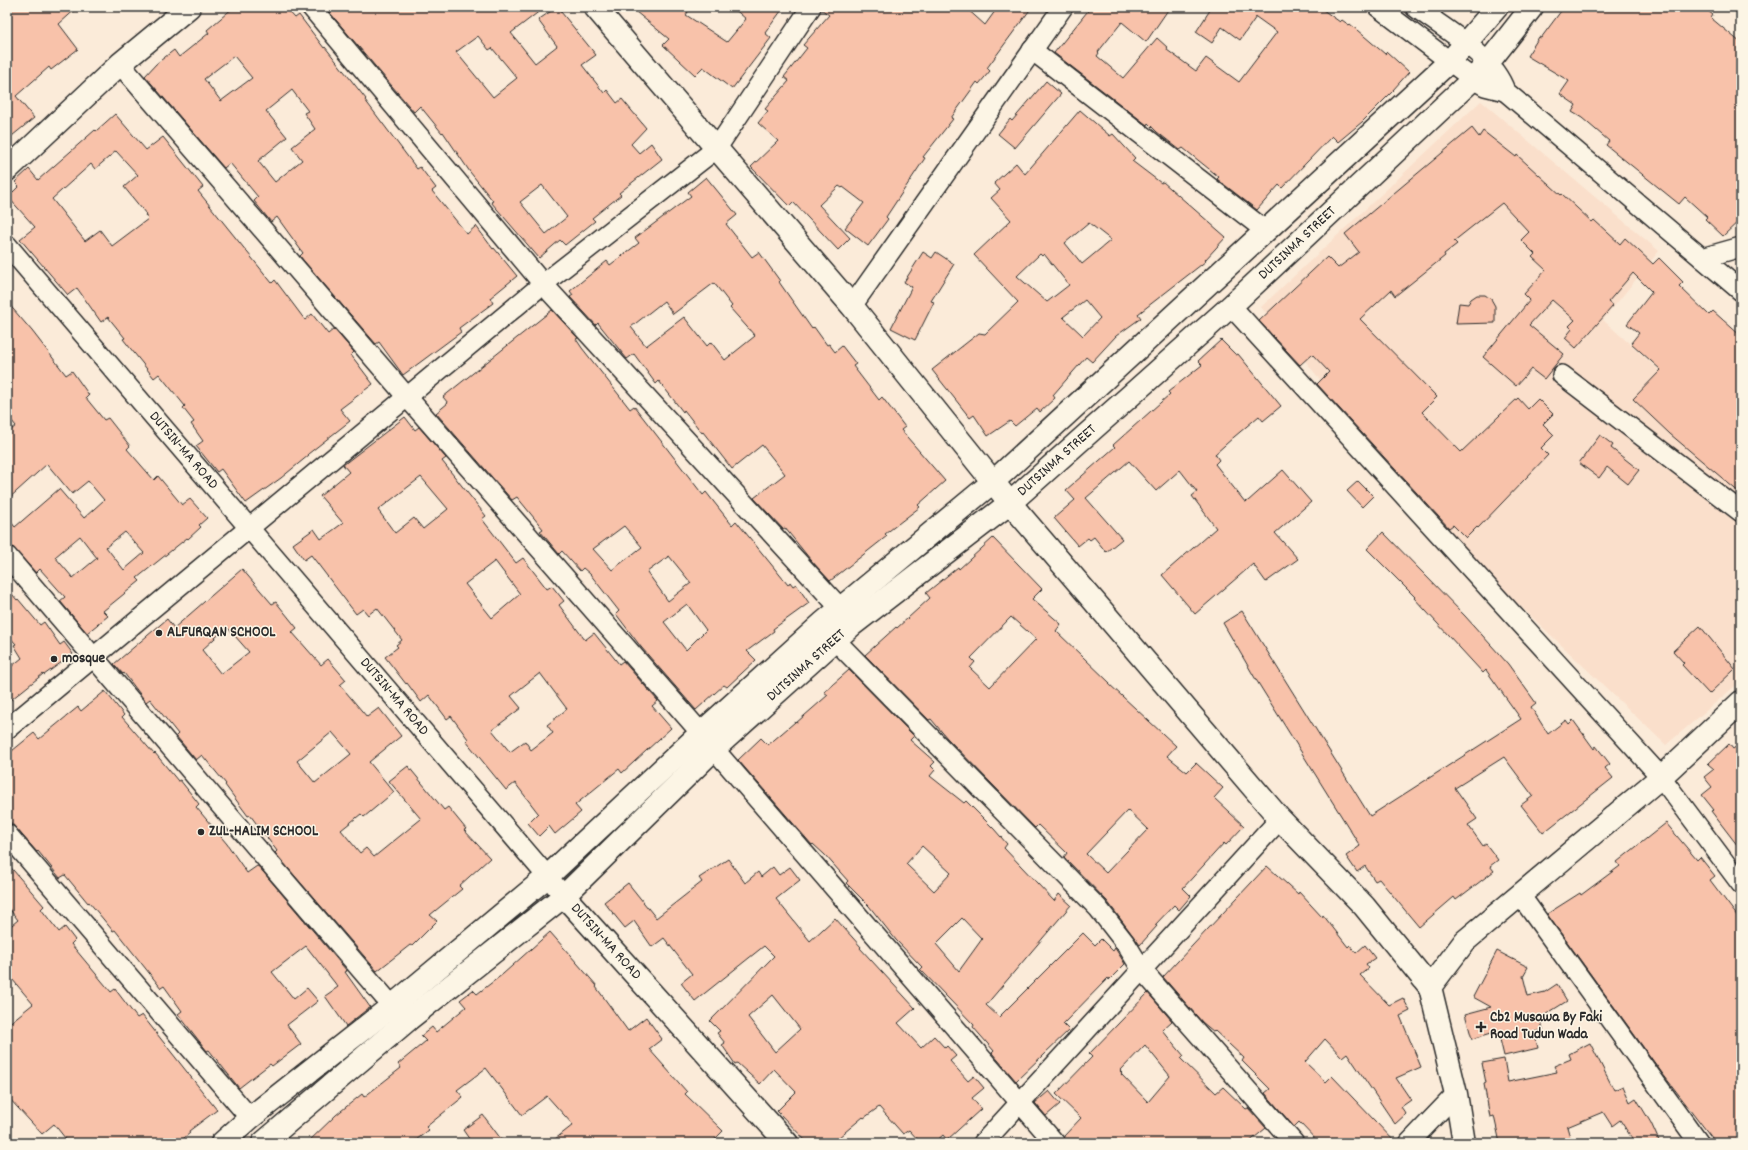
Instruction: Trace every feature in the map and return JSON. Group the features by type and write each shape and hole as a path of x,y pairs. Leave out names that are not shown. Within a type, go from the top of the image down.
{"street":[{"path":"7,170 120,64 190,7"},
{"path":"311,7 543,284 840,608"},
{"path":"595,7 852,306 1010,502 1280,819 1364,906 1430,987 1456,1094 1464,1143"},
{"path":"7,729 543,284 717,148 811,7"},
{"path":"852,306 1063,7"},
{"path":"1378,7 1473,79 1485,86 1506,91"},
{"path":"1415,7 1435,13 1465,44 1488,63 1502,82 1506,91 1741,291"},
{"name":"DUTSINMA STREET","path":"263,1143 409,1019 564,896 707,741 840,608 994,481 1450,61 1497,7"},
{"name":"DUTSINMA STREET","path":"222,1143 250,1118 392,1006 707,741 836,640 852,625 1010,502 1231,306 1473,79 1488,63 1532,7"},
{"path":"1032,50 1266,231"},
{"path":"120,64 1055,1143"},
{"name":"DUTSIN-MA ROAD","path":"7,246 564,896 787,1143"},
{"path":"1702,258 1741,247"},
{"path":"1231,306 1661,778 1741,884"},
{"path":"1562,376 1741,512"},
{"path":"7,556 392,1006"},
{"path":"836,640 1098,908 1126,944 1142,970 1294,1143"},
{"path":"1430,987 1465,941 1661,778 1741,702"},
{"path":"983,1143 1280,819"},
{"path":"7,834 250,1118"},
{"path":"1520,895 1699,1143"},
{"path":"1409,1143 1456,1094"}],"shaded area":[{"path":"1481,101 1659,251 1603,320 1741,443 1741,681 1666,745 1452,541 1261,307"}],"building":[{"path":"7,7 78,7 59,24 78,49 51,70 49,67 16,96 34,118 7,140"},
{"path":"234,7 285,7 295,18 299,15 366,99 365,100 417,169 420,167 436,188 432,191 467,234 476,226 493,249 494,248 517,276 490,298 493,303 459,328 461,332 403,375 379,342 376,344 303,260 300,256 303,253 277,217 271,222 254,201 258,197 230,163 224,168 145,76 156,64 174,50 179,57 209,33 207,30","holes":["234,56 252,78 221,101 204,79","292,90 308,111 304,113 315,129 292,147 302,160 275,182 258,161 287,137 266,111"]},
{"path":"325,7 545,7 511,33 535,63 557,46 538,20 557,7 596,55 582,65 604,93 607,90 617,103 622,99 646,128 631,144 639,153 651,143 662,159 619,193 621,195 592,218 595,221 565,245 560,240 539,258 491,202 493,201 470,172 443,132 442,133 420,106 414,112","holes":["478,36 489,50 492,48 517,78 493,97 456,52","542,185 567,217 546,234 520,202"]},
{"path":"630,7 691,7 686,15 727,42 746,19 732,7 784,7 765,33 771,38 732,89 703,67 695,75 663,45 669,39"},
{"path":"822,7 965,7 985,25 998,7 1032,7 987,68 990,71 979,84 977,82 951,118 953,119 923,157 925,158 886,217 888,219 868,246 845,228 864,203 843,187 842,188 839,186 819,205 850,238 838,250 793,202 789,206 751,167 778,141 758,123 768,111 765,109 789,81 784,77 807,48 803,45 829,15 821,9"},
{"path":"1091,7 1170,7 1146,42 1122,22 1098,52 1099,53 1097,56 1123,78 1157,38 1168,48 1167,50 1196,71 1206,58 1239,82 1277,32 1256,17 1240,40 1222,27 1212,43 1196,32 1212,7 1319,7 1340,22 1342,20 1349,25 1350,24 1385,54 1387,52 1409,72 1394,90 1362,122 1338,142 1332,136 1282,188 1279,185 1257,210 1217,179 1219,177 1183,148 1180,150 1148,123 1147,125 1054,53"},
{"path":"1564,7 1703,7 1713,15 1711,18 1741,43 1741,199 1735,204 1741,210 1741,219 1723,236 1705,219 1707,217 1685,197 1679,204 1606,145 1609,141 1582,118 1572,112 1576,105 1560,94 1569,81 1527,56 1539,37 1541,38"},
{"path":"1046,81 1061,94 1015,148 998,134 1010,119 1012,121"},
{"path":"1080,110 1110,136 1113,134 1135,158 1132,161 1161,183 1163,182 1226,237 1205,260 1206,261 1138,314 1141,318 1116,336 1092,362 1086,357 1053,395 1055,398 1040,412 1037,408 1015,426 1010,421 988,436 974,415 970,418 932,370 979,333 985,334 1018,302 974,255 1011,220 991,198 1000,190 994,183 1016,163 1025,174","holes":["1089,223 1111,240 1082,264 1065,243","1040,254 1042,256 1044,254 1069,285 1047,302 1017,276","1085,300 1100,318 1083,336 1063,317"]},
{"path":"115,114 146,150 163,137 203,187 198,191 272,283 275,280 305,320 312,314 328,334 334,329 354,352 351,355 373,384 340,409 350,421 308,454 309,455 281,478 246,503 221,469 217,472 196,446 203,441 191,424 194,422 183,408 185,406 159,374 154,378 123,339 125,338 108,317 101,322 77,288 68,295 20,239 35,227 8,197 19,186 15,182 29,169 38,180 95,130 96,131","holes":["116,151 138,175 124,187 146,214 145,215 148,219 112,246 100,230 85,241 52,199 91,164 95,169"]},
{"path":"1472,128 1479,137 1483,131 1516,157 1517,155 1592,222 1594,220 1620,244 1625,238 1653,264 1659,258 1683,282 1679,286 1709,315 1713,311 1741,336 1741,494 1670,434 1633,399 1661,370 1631,343 1639,333 1627,324 1652,292 1633,273 1608,302 1613,306 1576,348 1565,338 1572,329 1569,326 1575,320 1552,300 1529,325 1564,354 1544,379 1531,369 1516,386 1483,357 1530,300 1524,294 1546,270 1532,257 1535,254 1521,240 1529,232 1502,203 1454,241 1457,244 1444,254 1445,256 1395,296 1391,290 1360,319 1437,397 1422,412 1461,452 1518,398 1528,409 1538,399 1553,414 1543,424 1554,435 1541,448 1548,455 1478,528 1477,527 1466,538 1453,525 1449,528 1317,384 1329,372 1312,354 1300,365 1259,321 1327,257 1338,268 1359,252 1345,234"},
{"path":"706,177 737,215 726,224 752,257 759,252 812,329 814,327 827,345 829,344 835,352 842,346 856,364 853,366 879,400 882,397 905,427 901,430 945,481 918,505 920,507 885,534 887,536 830,581 785,528 783,529 754,498 785,474 762,445 732,469 684,410 683,412 659,381 656,384 634,354 627,359 598,323 596,325 570,297 573,295 570,291 607,261 610,265 639,243 635,238 691,196 688,192","holes":["714,283 732,306 730,308 755,336 725,360 711,342 707,346 684,317 646,346 631,327 664,301 673,314"]},
{"path":"923,252 932,258 936,252 954,264 931,301 934,302 915,340 891,328 912,287 904,282"},
{"path":"1477,295 1485,295 1491,299 1495,306 1495,323 1456,324 1459,303 1468,304 1471,299"},
{"path":"7,302 32,331 66,375 72,371 89,395 86,398 104,420 108,418 130,446 127,449 154,480 158,476 182,505 190,499 207,518 199,525 201,527 188,539 187,538 137,578 140,581 103,611 108,616 87,633 60,601 65,597 40,569 36,573 7,541 7,517 15,527 59,489 84,518 104,500 88,481 72,494 47,464 7,500 7,433 16,426 7,415","holes":["125,532 144,553 124,570 106,547","80,536 97,558 73,578 55,557"]},
{"path":"552,310 578,338 576,339 582,348 630,409 634,406 703,495 706,492 732,525 736,521 788,585 790,582 793,586 796,584 809,603 773,629 774,631 747,651 756,660 727,687 724,685 696,710 641,647 616,614 619,611 590,574 583,568 580,571 562,551 559,554 540,531 543,529 517,497 512,500 436,413 448,403 443,397","holes":["624,526 642,547 612,570 593,549","669,556 691,583 668,601 647,572","687,604 706,630 686,650 664,622"]},
{"path":"1221,340 1236,355 1238,354 1281,406 1263,421 1259,416 1234,437 1215,454 1219,460 1215,464 1245,502 1283,470 1311,502 1275,533 1298,559 1266,582 1253,564 1195,614 1162,575 1216,528 1192,496 1197,492 1180,470 1156,491 1129,461 1086,498 1122,539 1106,552 1094,537 1090,540 1088,538 1078,546 1054,518 1075,500 1066,490 1115,447 1113,445 1170,394 1168,392 1202,365 1198,361"},
{"path":"405,417 415,430 419,427 446,458 442,461 486,516 482,519 516,563 523,558 547,589 552,586 564,601 559,605 585,640 594,633 619,664 623,661 658,701 652,706 671,728 622,773 619,769 575,805 581,812 555,834 549,826 539,836 528,823 538,813 515,783 506,790 466,741 468,739 451,716 447,719 429,695 421,702 407,683 406,684 385,657 398,647 396,645 402,640 377,608 368,615 363,609 356,614 311,555 304,560 293,544 314,529 321,539 343,523 320,496 349,472 343,465","holes":["421,477 448,509 423,529 414,518 395,533 378,510","495,561 520,594 492,618 465,584","540,673 567,709 547,725 553,733 531,750 525,741 510,752 492,730 521,708 511,696"]},
{"path":"1600,435 1613,445 1611,448 1639,470 1628,484 1607,467 1599,478 1579,463"},
{"path":"1358,481 1373,496 1362,507 1347,491"},
{"path":"1383,532 1465,616 1508,664 1536,703 1531,707 1548,734 1566,720 1569,724 1573,720 1594,749 1596,746 1610,764 1605,768 1613,778 1543,833 1521,805 1533,796 1504,757 1455,788 1477,819 1468,825 1483,846 1486,844 1498,860 1490,866 1494,871 1456,900 1454,897 1419,927 1379,879 1375,881 1365,866 1357,872 1346,856 1360,846 1255,678 1223,623 1242,611 1370,816 1521,719 1486,670 1483,673 1414,598 1415,597 1367,549"},
{"path":"993,538 1042,589 1032,599 1061,624 1056,631 1110,683 1109,684 1176,746 1167,756 1187,772 1196,763 1223,788 1214,798 1244,826 1226,845 1224,843 1183,888 1191,896 1179,910 1174,905 1155,925 1157,926 1140,945 1107,901 1064,857 1067,853 1038,825 1035,828 947,738 931,719 929,720 865,655 930,598 926,593 958,567 959,569","holes":["1011,617 1036,639 990,687 970,668 975,662 971,658","1128,810 1148,829 1106,873 1086,854"]},
{"path":"242,569 272,604 276,602 297,628 292,632 321,665 328,659 346,680 340,685 367,717 379,708 401,736 369,762 394,792 364,817 361,814 341,830 360,853 366,848 374,857 421,819 389,781 408,766 444,810 448,807 466,829 464,830 490,858 459,886 462,889 430,915 437,921 412,946 410,945 377,971 275,853 277,851 250,815 248,816 225,785 226,784 202,755 196,760 176,736 178,734 150,699 146,702 124,673 123,674 114,664 167,619 174,628","holes":["227,627 249,652 221,674 202,650","332,732 351,754 315,783 297,761"]},
{"path":"7,588 40,625 44,622 60,645 64,642 73,654 44,675 43,674 7,703 7,670 22,658 14,645 16,644 7,634"},
{"path":"1700,626 1735,669 1709,694 1682,665 1684,663 1673,651"},
{"path":"849,670 914,736 910,740 935,762 931,766 935,770 930,776 964,803 966,801 994,829 1007,844 1004,848 1054,901 1059,894 1071,905 986,1005 999,1017 1083,933 1095,945 1101,939 1113,951 1115,948 1125,964 1109,980 1108,978 1063,1024 1069,1030 1016,1081 992,1053 994,1051 973,1027 974,1025 920,969 922,967 896,940 869,906 846,883 848,881 825,855 813,844 812,845 738,760 761,738 768,745 795,722 796,723 828,695 824,692","holes":["922,846 951,873 934,891 906,864","962,918 982,939 959,971 936,944"]},
{"path":"105,691 124,715 122,717 178,781 180,780 199,804 196,807 227,844 247,873 257,866 259,867 347,971 345,972 370,1007 346,1026 325,996 338,987 306,946 272,972 294,999 307,988 318,1001 287,1025 301,1044 272,1066 270,1064 239,1088 178,1014 182,1011 164,986 161,988 115,930 113,931 65,875 60,878 38,851 37,852 7,818 7,755 34,733 39,739 78,707 81,711"},
{"path":"1741,743 1741,850 1711,811 1714,810 1702,795 1712,787 1704,777 1714,769 1708,764 1729,744 1733,749"},
{"path":"1666,823 1697,860 1700,857 1715,876 1710,880 1741,921 1741,1143 1716,1143 1662,1073 1547,914 1580,893 1581,895 1620,866 1617,862"},
{"path":"728,859 745,883 758,872 761,877 773,867 779,875 790,867 800,880 776,899 810,941 835,918 861,947 860,948 915,1008 898,1023 921,1048 934,1036 945,1048 947,1046 956,1056 950,1061 968,1081 974,1076 984,1088 972,1098 981,1109 947,1140 943,1135 934,1143 921,1143 909,1130 903,1134 879,1107 864,1118 863,1117 832,1143 808,1143 777,1111 796,1092 774,1069 760,1084 737,1063 735,1064 722,1045 725,1043 717,1033 720,1031 710,1021 774,956 764,946 695,1001 681,983 692,974 664,938 652,947 634,921 625,928 604,902 628,883 656,918 702,882 699,878","holes":["773,995 800,1029 775,1052 748,1017"]},
{"path":"7,863 44,906 41,909 59,932 65,927 75,940 71,944 111,992 115,989 137,1018 142,1015 217,1110 189,1131 190,1133 178,1143 69,1143 54,1124 42,1134 7,1096 7,1025 33,1004 7,973 7,929 18,920 7,906"},
{"path":"1267,866 1298,894 1299,892 1322,917 1323,915 1348,947 1350,945 1356,953 1365,945 1375,958 1366,964 1369,968 1360,975 1389,1005 1403,998 1410,1011 1400,1016 1421,1067 1396,1078 1411,1100 1401,1107 1406,1114 1395,1124 1347,1053 1342,1057 1325,1039 1305,1062 1326,1082 1332,1076 1396,1143 1319,1143 1299,1122 1294,1127 1265,1093 1270,1089 1242,1061 1244,1058 1215,1031 1214,1032 1202,1022 1163,977"},
{"path":"550,932 597,986 596,987 628,1031 646,1017 662,1039 649,1049 687,1092 685,1094 723,1131 711,1143 550,1143 573,1125 547,1096 522,1115 486,1068 457,1090 463,1097 426,1127 429,1130 412,1143 307,1143 336,1115 362,1094 364,1097 401,1068 398,1064 426,1041 421,1036 432,1027 436,1032 466,1007 460,1000 473,990 477,994 503,974"},
{"path":"1497,951 1528,967 1523,976 1528,996 1545,992 1557,984 1567,1001 1540,1018 1543,1030 1534,1032 1538,1048 1504,1056 1498,1031 1472,1039 1465,1014 1491,1007 1473,997"},
{"path":"1148,993 1172,1021 1162,1030 1184,1056 1181,1059 1216,1093 1223,1087 1246,1109 1248,1108 1266,1128 1248,1143 1066,1143 1064,1136 1081,1118 1056,1094 1092,1057 1089,1054","holes":["1145,1045 1170,1076 1148,1102 1121,1074 1122,1073 1120,1071"]},
{"path":"1590,1043 1614,1090 1623,1086 1630,1102 1636,1098 1651,1123 1660,1143 1635,1143 1620,1120 1612,1126 1603,1112 1567,1127 1570,1137 1561,1139 1562,1143 1500,1143 1494,1116 1490,1117 1482,1063 1504,1059 1508,1082 1557,1072 1554,1066 1571,1059 1569,1054"},
{"path":"1049,1091 1060,1104 1046,1116 1035,1103"},
{"path":"483,1115 504,1143 472,1143 463,1130"}],"place":[{"name":"ALFURQAN SCHOOL","path":"159,633"},
{"name":"mosque","path":"54,659"},
{"name":"ZUL-HALIM SCHOOL","path":"201,832"},
{"name":"Cb2 Musawa By Faki Road Tudun Wada","path":"1481,1027"}]}
